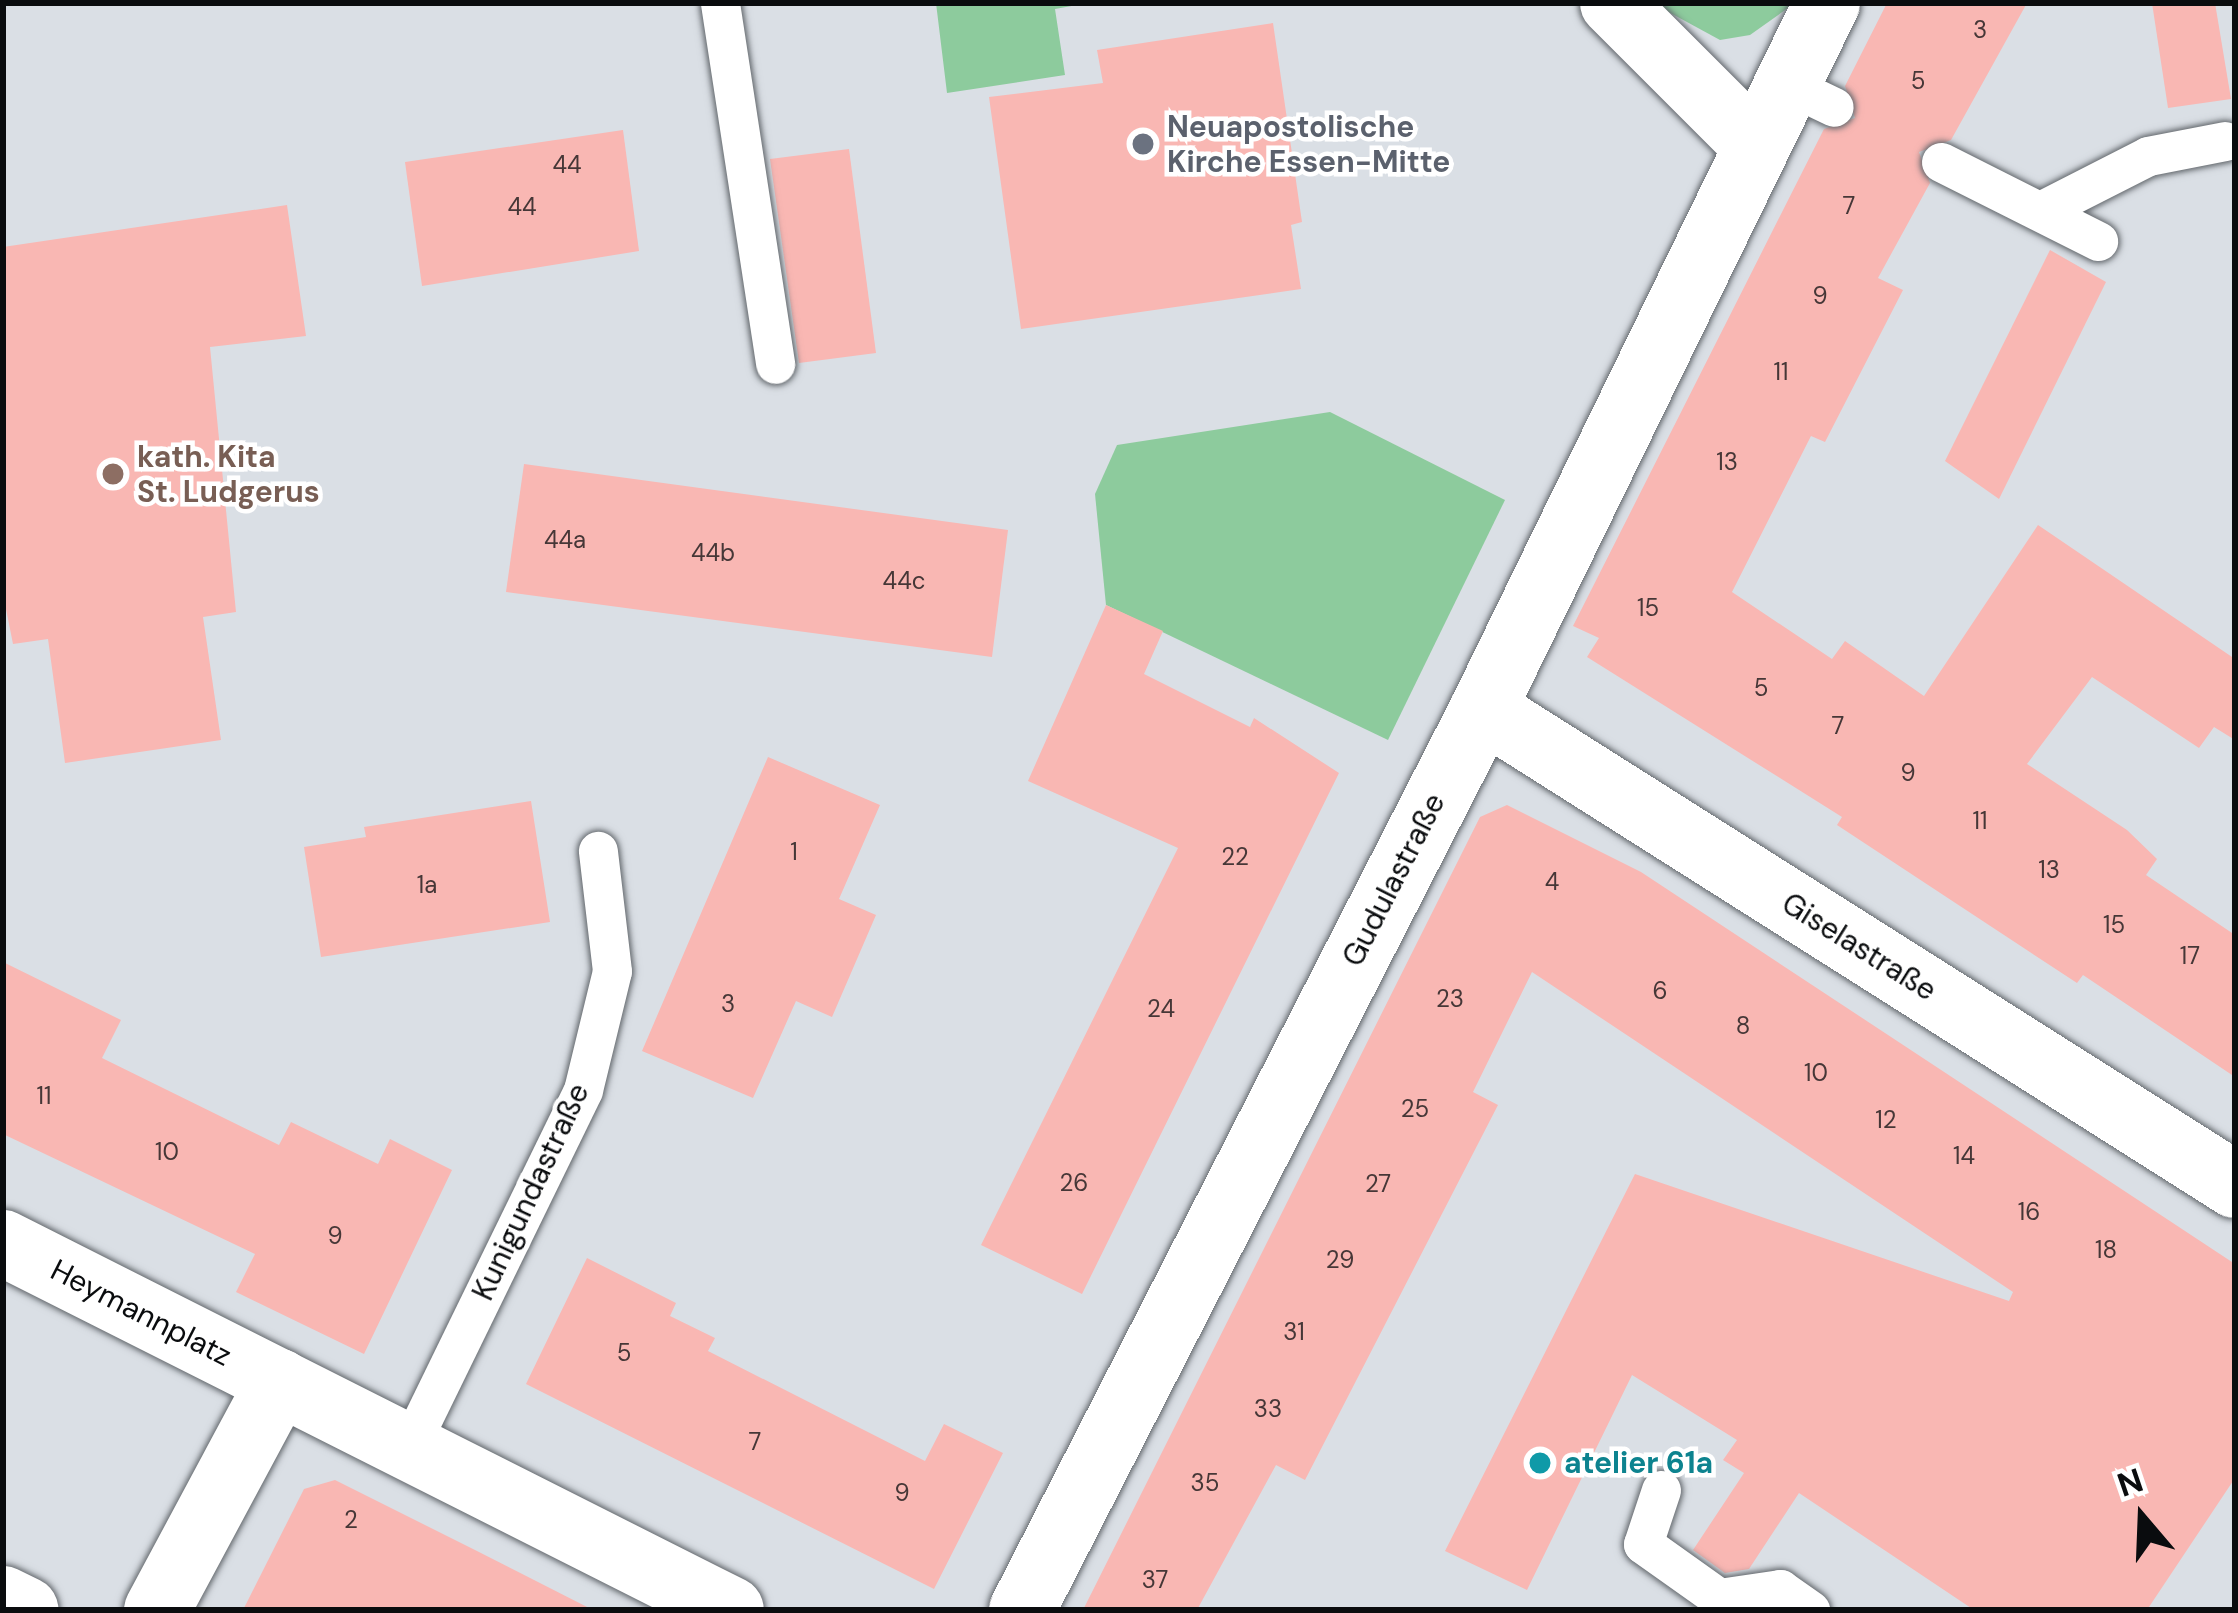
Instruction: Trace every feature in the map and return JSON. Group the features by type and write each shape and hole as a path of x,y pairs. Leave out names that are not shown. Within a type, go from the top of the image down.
{"street":[{"path":"1613,3 1754,143"},
{"name":"Gudulastraße","path":"1022,1610 1483,710 1754,143 1809,95 1827,3"},
{"name":"Giselastraße","path":"1483,710 2235,1185"},
{"name":"Heymannplatz","path":"3,1243 279,1382"},
{"path":"157,1610 279,1382 731,1610"},
{"path":"3,1599 26,1610"}],"lane":[{"path":"720,3 775,364"},
{"path":"2040,211 2148,156 2225,141"},
{"path":"1941,162 2098,241"},
{"name":"Kunigundastraße","path":"408,1448 583,1090 612,970 598,851"},
{"path":"1661,1490 1642,1544 1719,1598 1780,1589 1810,1610"}],"green space":[{"path":"936,3 1088,3 1055,9 1065,75 947,93"},
{"path":"1652,3 1795,3 1750,35 1720,40"},
{"path":"1330,412 1505,500 1388,740 1106,605 1095,494 1117,445"}],"building":[{"path":"1887,3 2027,3 1951,140 1919,152 1930,183 1878,278 1903,290 1825,442 1811,436 1732,592 1832,659 1845,641 1924,696 2038,525 2235,659 2235,740 2214,727 2199,748 2092,677 2027,764 2127,830 2157,859 2146,875 2235,935 2235,1077 2083,975 2077,983 1837,825 1842,817 1587,657 1599,638 1573,626 1824,129 1855,118 1845,86"},
{"path":"2152,3 2215,3 2231,99 2168,108"},
{"name":"Neuapostolische Kirche Essen-Mitte","path":"1273,23 1302,222 1291,225 1301,289 1021,329 989,97 1103,83 1097,50"},
{"path":"623,130 639,251 422,286 405,162"},
{"path":"849,149 876,353 799,363 770,159"},
{"name":"kath. Kita St. Ludgerus","path":"287,205 306,336 210,347 236,612 203,617 221,740 65,763 48,639 13,644 3,594 3,247"},
{"path":"2050,250 2106,282 1999,499 1945,461"},
{"path":"524,464 1008,530 992,657 506,592"},
{"path":"1106,605 1163,631 1144,674 1250,727 1254,718 1339,773 1082,1294 981,1245 1178,848 1028,781"},
{"path":"768,757 880,805 839,899 876,915 832,1017 796,1001 753,1098 642,1051"},
{"path":"531,801 550,922 321,957 304,847 366,837 364,827"},
{"path":"1507,805 1641,872 2235,1264 2235,1478 2147,1610 1974,1610 1799,1493 1749,1569 1725,1573 1693,1550 1744,1473 1723,1460 1737,1440 1632,1375 1527,1590 1445,1551 1635,1174 2009,1301 2013,1292 1532,972 1473,1092 1498,1105 1305,1480 1276,1465 1197,1610 1083,1610 1480,817"},
{"path":"3,962 121,1020 102,1058 279,1145 291,1122 378,1164 390,1139 452,1170 364,1354 236,1292 255,1254 3,1134"},
{"path":"587,1258 676,1303 670,1316 715,1338 708,1351 925,1461 944,1424 1003,1453 934,1589 526,1384"},
{"path":"335,1480 593,1610 243,1610 304,1489"}],"place":[{"name":"Neuapostolische Kirche Essen-Mitte","path":"1143,144"},
{"name":"kath. Kita St. Ludgerus","path":"113,474"},
{"name":"atelier 61a","path":"1540,1463"}]}
